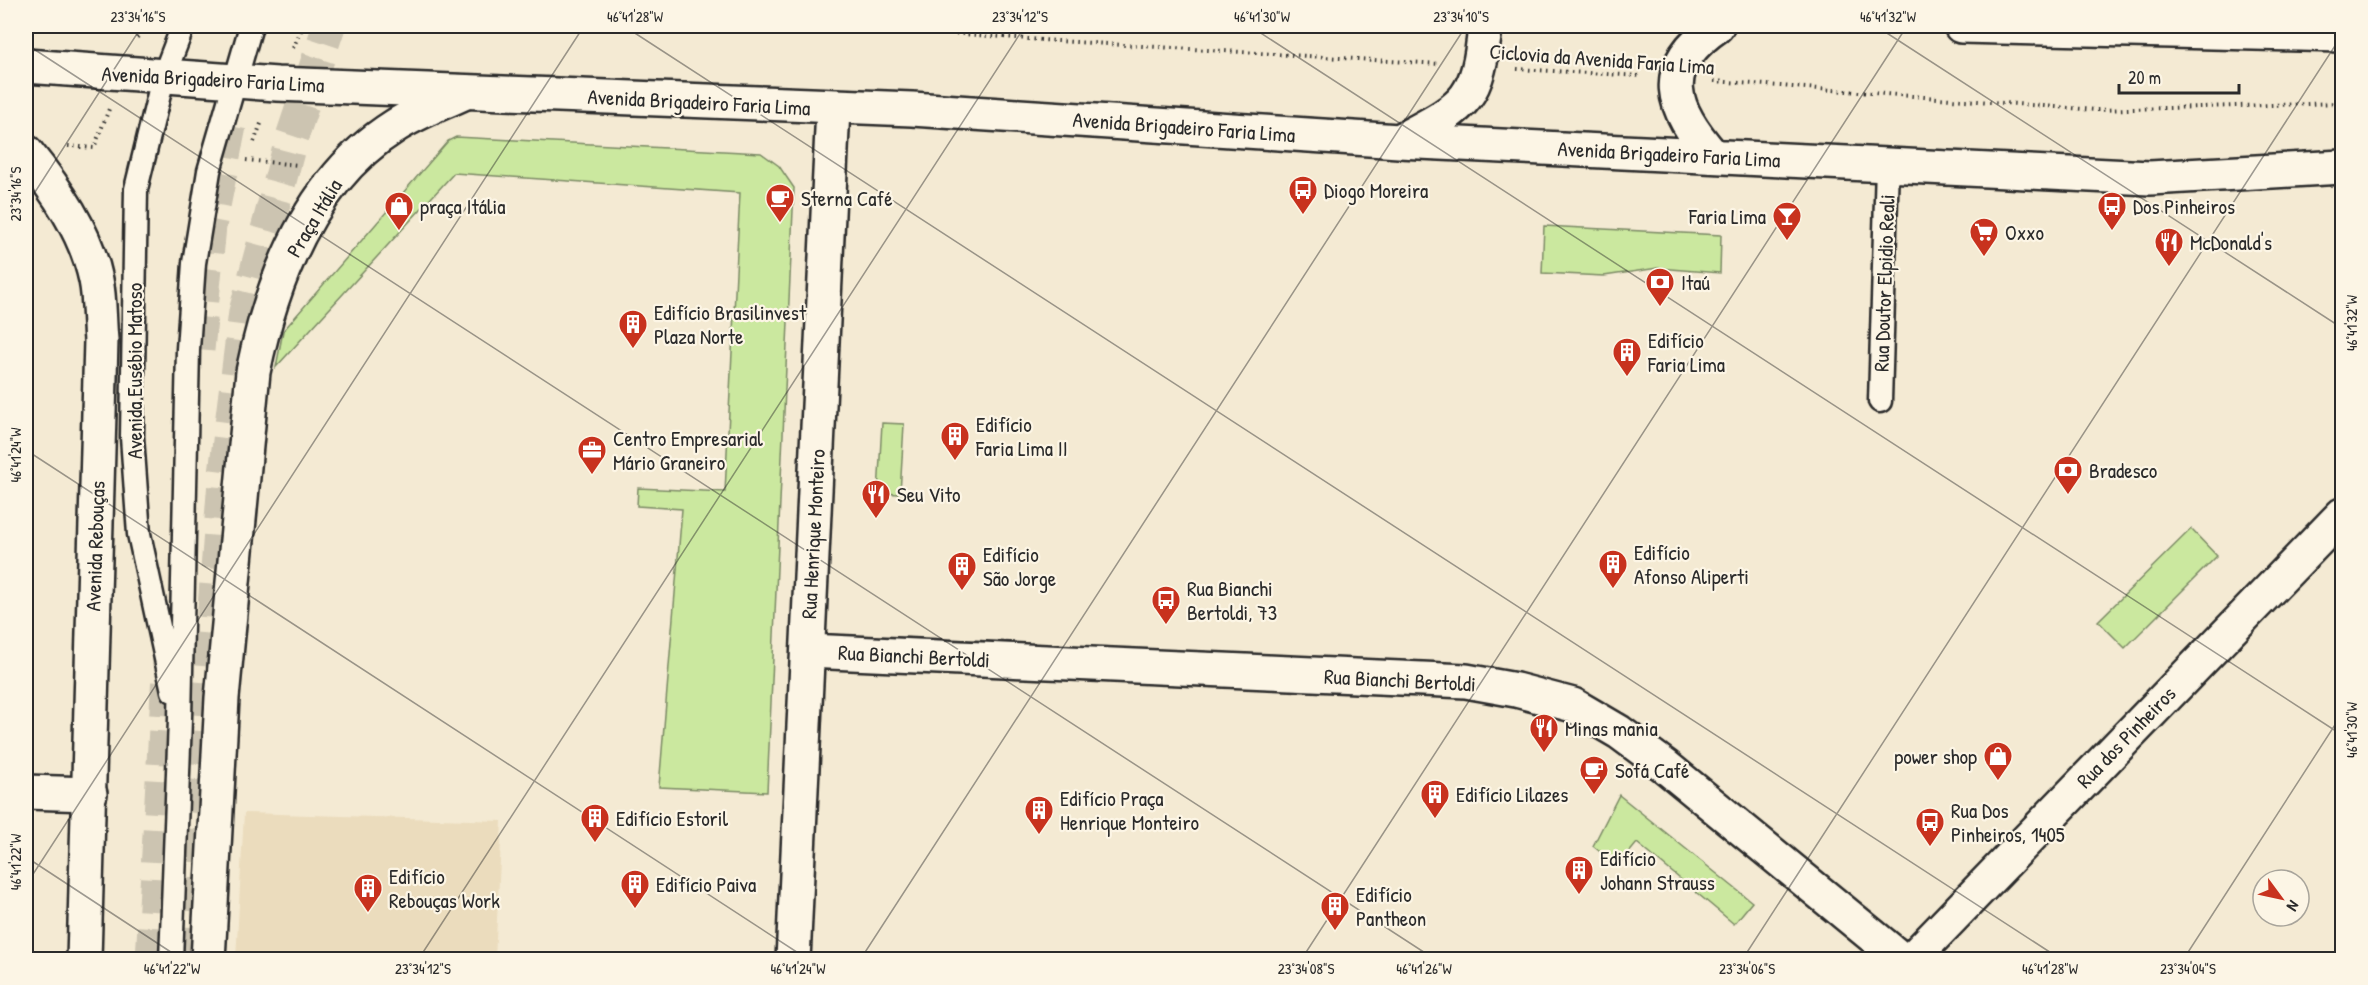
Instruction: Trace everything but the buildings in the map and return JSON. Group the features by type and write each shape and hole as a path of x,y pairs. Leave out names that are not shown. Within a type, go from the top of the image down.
{"main road":[{"path":"1399,141 1451,113 1469,93 1481,66 1485,26"},
{"path":"1713,156 1684,119 1675,91 1677,78 1691,50 1703,35 1717,26"},
{"path":"1960,26 2343,35"},
{"name":"Avenida Brigadeiro Faria Lima","path":"26,66 163,78 987,114 1399,141 2150,178 2339,171"},
{"name":"Praça Itália","path":"208,960 222,698 253,372 262,328 277,283 306,222 344,169 368,146 396,125 465,92"},
{"name":"Rua Henrique Monteiro","path":"793,960 833,108"},
{"name":"Avenida Rebouças","path":"26,152 59,196 81,236 96,280 101,340 84,960"},
{"name":"Rua dos Pinheiros","path":"1911,960 2343,515"},
{"name":"Rua Bianchi Bertoldi","path":"808,651 1466,681 1516,690 1573,705 1619,732 1665,766 1902,960"},
{"path":"26,792 90,794"}],"lane":[{"name":"Avenida Eusébio Matoso","path":"180,719 160,638 139,534 132,437 136,189 163,78 183,26"},
{"name":"Avenida Eusébio Matoso","path":"171,960 180,719 188,350 194,263 208,171 251,26"},
{"name":"Rua Doutor Elpidio Reali","path":"1880,401 1887,165"}],"path":[{"name":"Ciclovia da Avenida Faria Lima","path":"860,26 1042,40 1677,78 2096,110 2343,103"},
{"path":"246,160 344,169"}],"shaded area":[{"path":"244,813 502,821 495,959 236,959"}],"green space":[{"path":"456,137 761,153 779,166 794,188 767,792 659,787 682,509 637,506 638,488 725,492 740,193 454,173 276,367 283,331 448,141"},
{"path":"1544,226 1721,235 1720,273 1658,268 1604,276 1542,273"},
{"path":"882,423 904,424 900,494 878,493"},
{"path":"2191,529 2217,556 2125,648 2098,621"},
{"path":"1619,795 1752,902 1734,924 1637,843 1618,866 1593,846"}],"tunnel":[{"path":"191,960 196,835 224,481 245,312 291,140 329,26"},
{"path":"198,350 210,226 230,126"},
{"path":"152,960 169,656"}],"place":[{"name":"Diogo Moreira","path":"1303,216"},
{"name":"Sterna Café","path":"780,224"},
{"name":"praça Itália","path":"399,232"},
{"name":"Dos Pinheiros","path":"2112,232"},
{"name":"Faria Lima","path":"1787,242"},
{"name":"Oxxo","path":"1984,258"},
{"name":"McDonald's","path":"2169,268"},
{"name":"Itaú","path":"1660,308"},
{"name":"Edifício Brasilinvest Plaza Norte","path":"633,350"},
{"name":"Edifício Faria Lima","path":"1627,378"},
{"name":"Edifício Faria Lima II","path":"955,462"},
{"name":"Centro Empresarial Mário Graneiro","path":"592,476"},
{"name":"Bradesco","path":"2068,496"},
{"name":"Seu Vito","path":"876,520"},
{"name":"Edifício Afonso Aliperti","path":"1613,590"},
{"name":"Edifício São Jorge","path":"962,592"},
{"name":"Rua Bianchi Bertoldi, 73","path":"1166,626"},
{"name":"Minas mania","path":"1544,754"},
{"name":"power shop","path":"1998,782"},
{"name":"Sofá Café","path":"1594,796"},
{"name":"Edifício Lilazes","path":"1435,820"},
{"name":"Edifício Praça Henrique Monteiro","path":"1039,836"},
{"name":"Edifício Estoril","path":"595,844"},
{"name":"Rua Dos Pinheiros, 1405","path":"1930,848"},
{"name":"Edifício Johann Strauss","path":"1579,896"},
{"name":"Edifício Paiva","path":"635,910"},
{"name":"Edifício Rebouças Work","path":"368,914"},
{"name":"Edifício Pantheon","path":"1335,932"}]}
